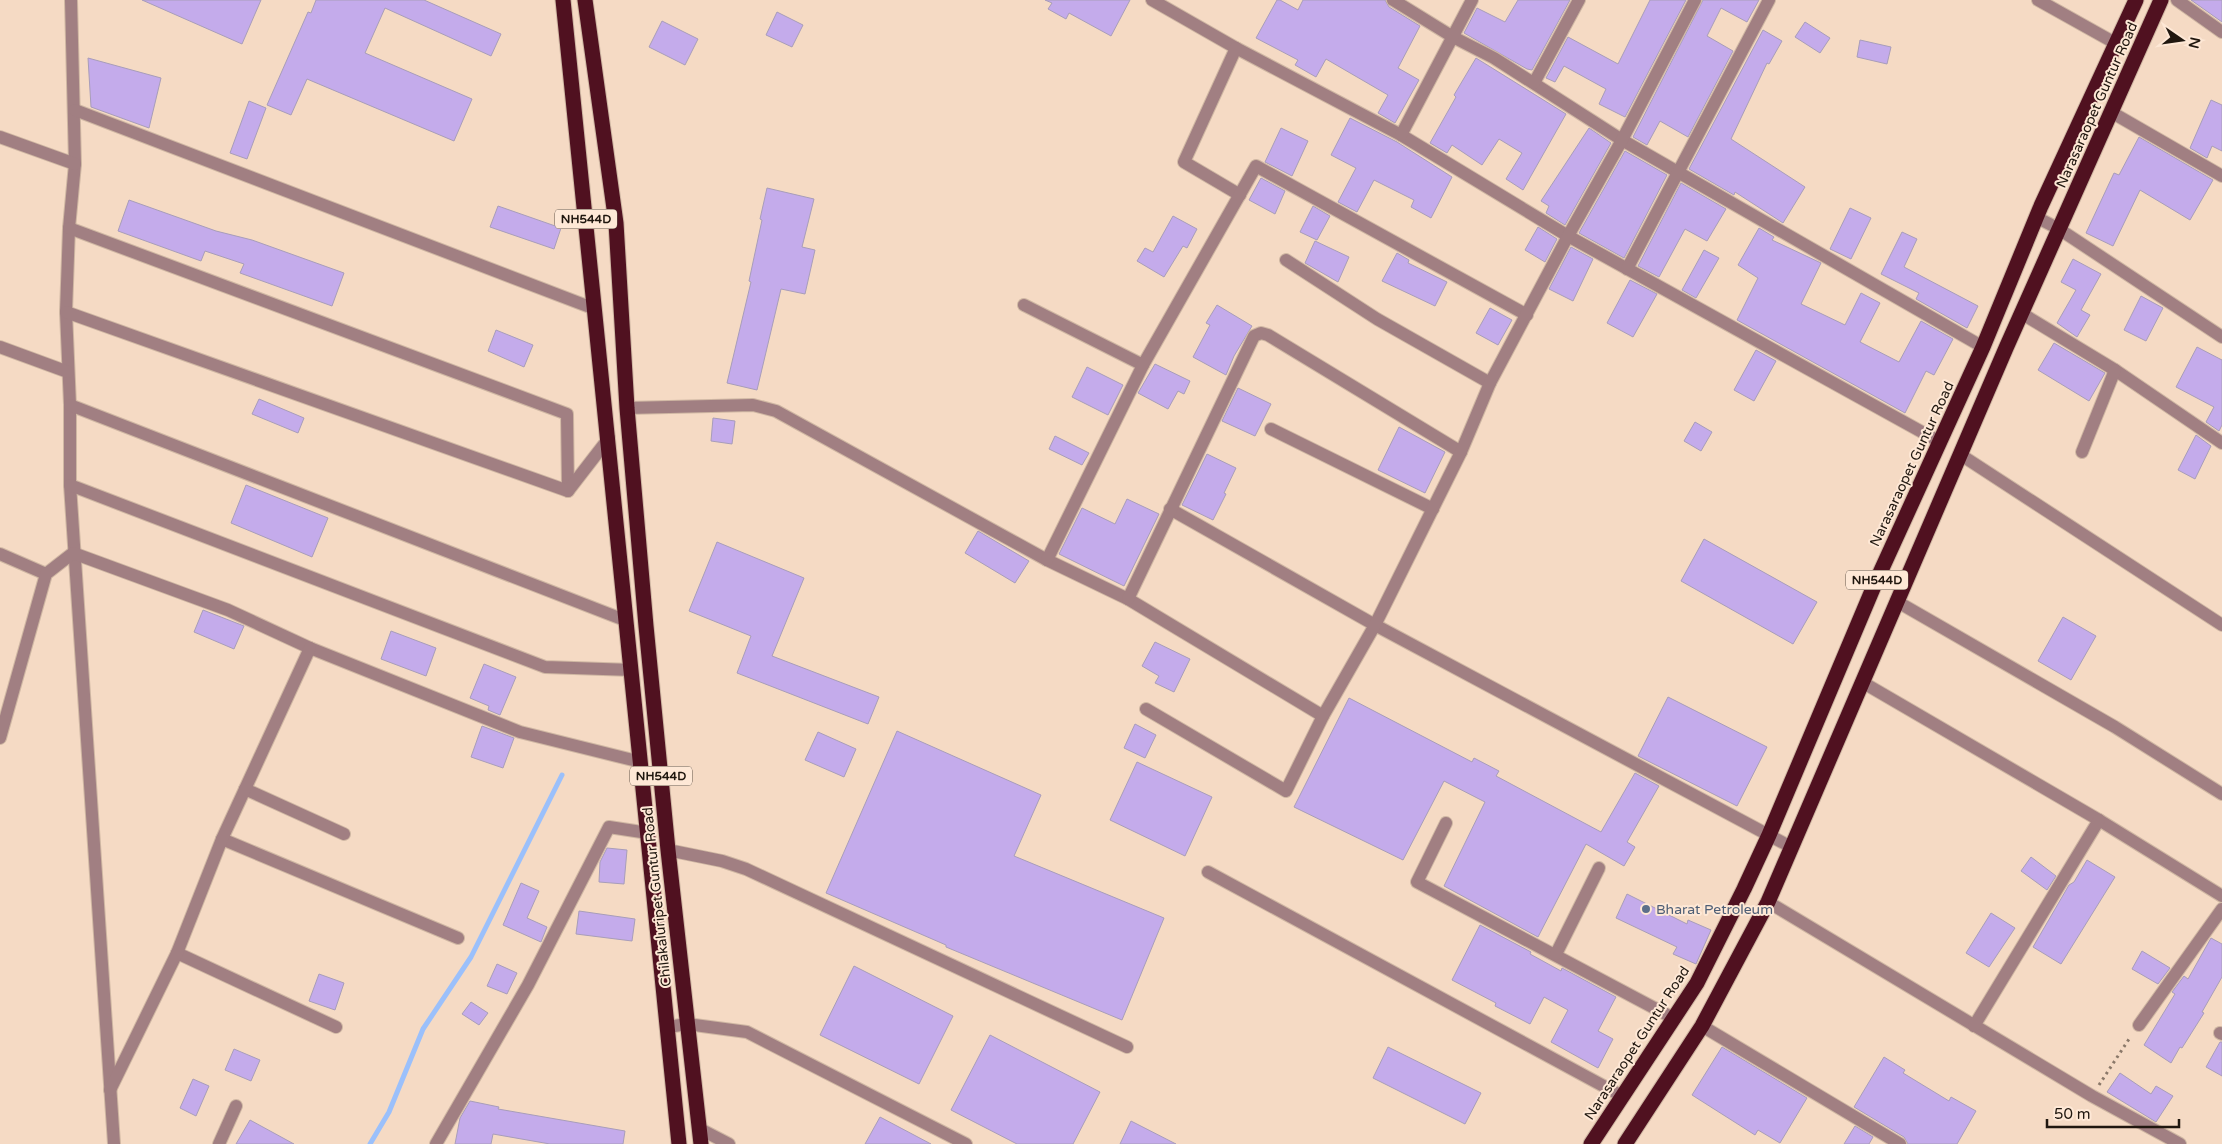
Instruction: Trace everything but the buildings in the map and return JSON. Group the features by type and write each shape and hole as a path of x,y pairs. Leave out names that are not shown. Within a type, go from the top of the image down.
{"highway":[{"name":"NH544D","path":"563,0 609,438"},
{"name":"NH544D","path":"585,0 616,223 627,408"},
{"name":"Narasaraopet Guntur Road","path":"1591,1144 1675,1019 1716,948 1770,835 1874,586 1983,348 2036,217 2136,0"},
{"name":"Narasaraopet Guntur Road","path":"1625,1144 1702,1026 1729,979 1768,902 2021,313 2161,0"},
{"name":"Chilakaluripet Guntur Road","path":"627,408 668,850 701,1137"},
{"name":"Chilakaluripet Guntur Road","path":"609,438 679,1144"}],"street":[{"path":"71,0 75,164 69,228 66,312 70,405 70,485 73,553 114,1144"},
{"path":"1152,0 1236,48 1401,135 1568,236 1940,442"},
{"path":"1393,0 1453,37 1494,58 1622,140 1983,348"},
{"path":"1401,135 1472,0"},
{"path":"1534,84 1579,0"},
{"path":"1146,708 1286,791 1323,716 1375,625 1433,509 1461,452 1490,383 1568,236 1622,140 1695,0"},
{"path":"1627,269 1769,0"},
{"path":"2038,0 2115,43"},
{"path":"2177,0 2222,32"},
{"path":"1236,48 1184,162 1240,195"},
{"path":"75,110 595,309"},
{"path":"2112,112 2222,176"},
{"path":"0,137 75,164"},
{"path":"1047,560 1143,365 1256,166 1527,315"},
{"path":"2036,217 2059,229 2222,337"},
{"path":"69,228 567,414 568,491"},
{"path":"1286,260 1377,319 1490,383"},
{"path":"1024,305 1143,365"},
{"path":"66,312 568,491"},
{"path":"2021,313 2115,370 2222,443"},
{"path":"1128,600 1254,336 1261,333 1268,335 1461,452"},
{"path":"0,346 68,372"},
{"path":"2082,452 2115,370"},
{"path":"70,405 627,621"},
{"path":"627,408 753,405 776,411 1047,560 1128,600 1323,716"},
{"path":"1271,429 1433,509"},
{"path":"568,491 609,438"},
{"path":"1961,455 2222,625"},
{"path":"70,485 545,668 632,670"},
{"path":"1170,509 1375,625 1791,847"},
{"path":"0,738 46,574 73,553"},
{"path":"73,553 228,610 310,648 520,732 641,762"},
{"path":"0,554 46,574"},
{"path":"1896,601 2115,727 2222,794"},
{"path":"110,1090 177,953 222,839 310,648"},
{"path":"1862,682 2099,820 2222,896"},
{"path":"245,789 344,834"},
{"path":"1974,1026 2099,820"},
{"path":"1446,823 1417,882 1556,954 1675,1019"},
{"path":"436,1144 528,984 609,827 648,833"},
{"path":"222,839 458,938"},
{"path":"668,850 722,861 746,869 1127,1047"},
{"path":"1556,954 1599,868"},
{"path":"1208,872 1622,1096"},
{"path":"1768,902 2092,1096 2180,1144"},
{"path":"2139,1025 2222,909"},
{"path":"177,953 336,1027"},
{"path":"668,1027 687,1024 747,1032 966,1144"},
{"path":"1702,1026 1900,1144"},
{"path":"219,1144 236,1106"},
{"path":"701,1137 729,1144"}],"path":[{"path":"2092,1096 2139,1025"}],"waterway":[{"path":"370,1144 389,1112 423,1029 471,957 562,775"}],"place":[{"name":"Bharat Petroleum","path":"1646,909"}]}
